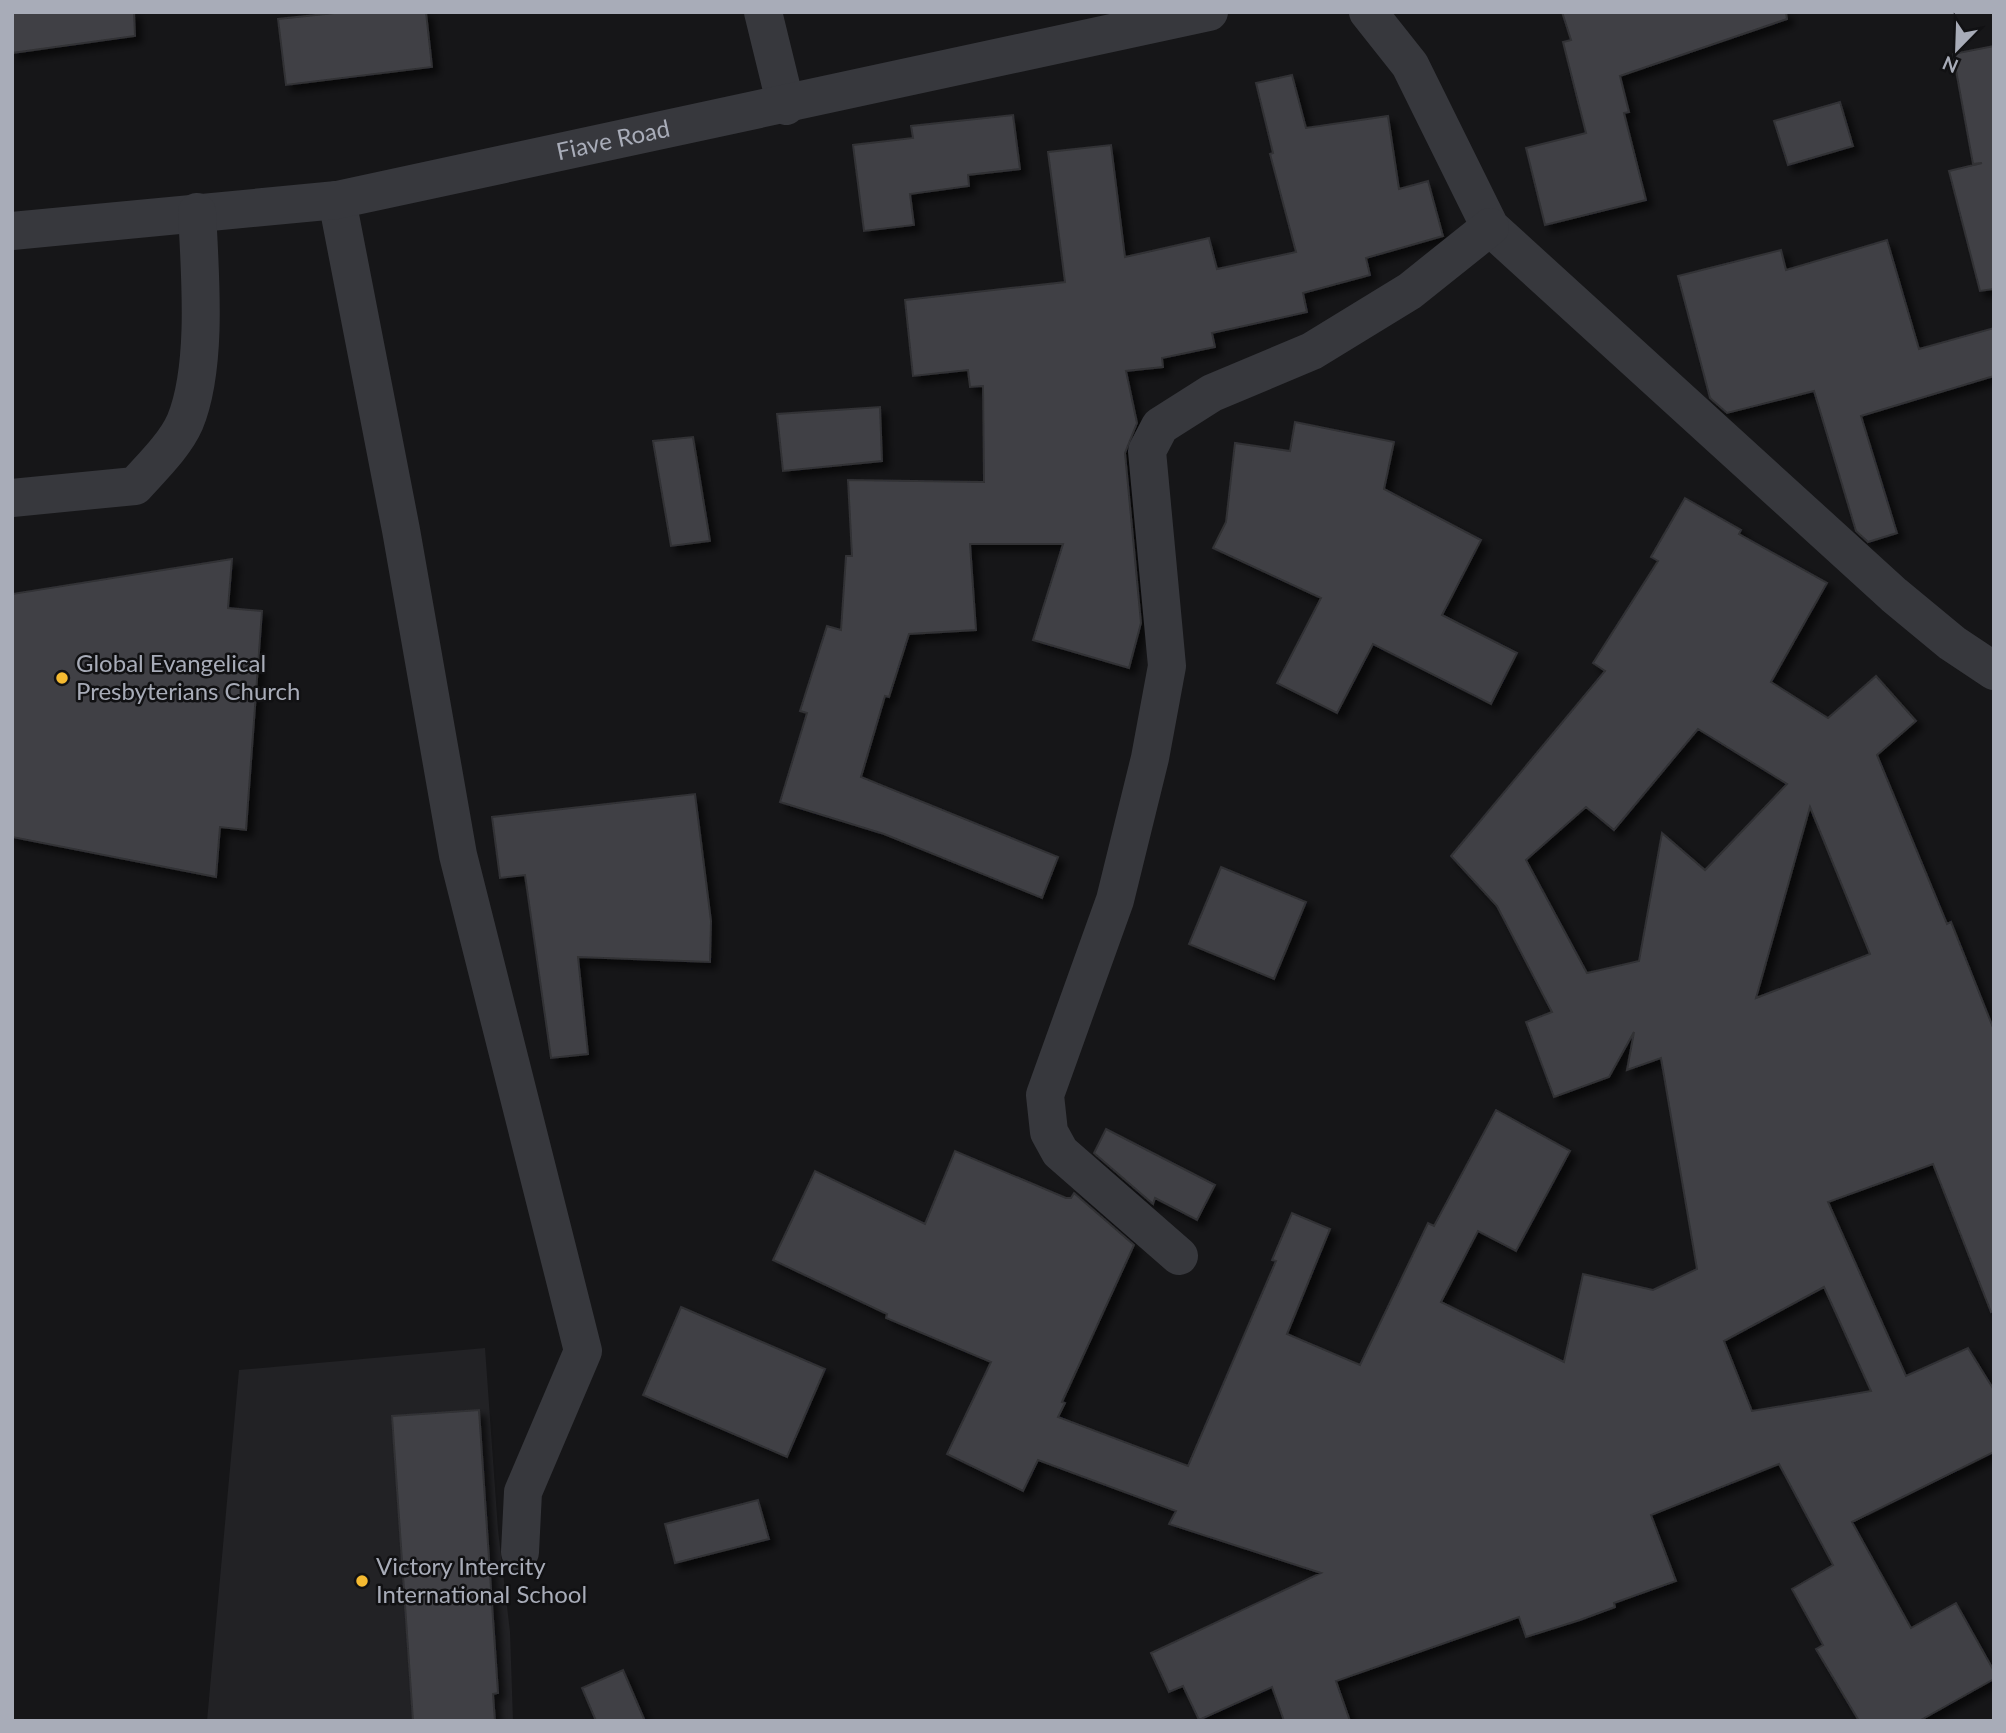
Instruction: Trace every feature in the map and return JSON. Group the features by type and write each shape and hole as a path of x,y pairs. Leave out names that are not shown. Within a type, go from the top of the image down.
{"street":[{"path":"763,12 786,106"},
{"name":"Fiave Road","path":"12,231 337,200 786,106 1209,12"},
{"path":"1368,12 1410,65 1490,227 1894,595 1952,643 1994,671"},
{"path":"337,200 401,530 458,855 583,1351 523,1492 520,1552"},
{"path":"12,498 135,486 184,423 197,373 200,273 197,212"},
{"path":"1179,1256 1060,1152 1049,1132 1045,1095 1115,900 1150,758 1167,666 1147,451 1160,426 1212,393 1312,351 1410,291 1490,227"}],"shaded area":[{"name":"Victory Intercity International School","path":"485,1348 498,1530 510,1632 513,1721 207,1721 239,1370"}],"building":[{"path":"12,12 134,12 135,36 12,53"},
{"path":"344,12 426,12 432,67 286,85 278,19"},
{"path":"1562,12 1786,12 1787,19 1620,76 1629,112 1624,113 1646,200 1545,225 1526,148 1586,133 1563,42 1571,40"},
{"path":"1994,46 1994,289 1980,291 1949,171 1982,163 1973,164 1953,54"},
{"path":"1292,75 1306,128 1388,116 1399,189 1428,181 1443,236 1366,258 1370,275 1303,293 1307,312 1212,333 1215,347 1162,358 1163,367 1126,371 1137,423 1125,453 1141,623 1129,668 1033,640 1063,544 970,544 976,630 909,634 889,697 885,696 861,777 1058,857 1042,898 884,834 780,802 807,713 800,711 827,626 841,630 846,556 852,556 848,480 984,482 983,386 970,387 968,370 913,376 905,300 1065,282 1048,152 1111,145 1125,257 1209,238 1217,269 1296,252 1270,154 1273,153 1256,83"},
{"path":"1840,102 1853,146 1788,165 1774,121"},
{"path":"1013,115 1020,169 968,175 969,186 910,194 914,225 864,231 853,145 913,138 911,126"},
{"path":"1887,240 1919,349 1994,328 1994,376 1861,416 1897,533 1868,542 1856,531 1814,391 1727,413 1710,398 1678,276 1781,250 1786,270"},
{"path":"880,407 882,461 783,471 777,414"},
{"path":"1295,422 1394,442 1384,489 1481,540 1442,615 1517,653 1491,704 1373,644 1337,713 1277,683 1321,598 1213,548 1226,522 1235,443 1290,451"},
{"path":"693,437 710,541 671,546 653,441"},
{"path":"1685,498 1741,530 1739,534 1827,583 1771,682 1828,718 1876,676 1916,721 1877,755 1947,924 1951,922 1994,1030 1994,1311 1991,1312 1933,1164 1828,1202 1906,1376 1968,1348 1994,1390 1994,1452 1852,1522 1911,1628 1956,1603 1994,1671 1994,1679 1919,1721 1859,1721 1816,1649 1823,1645 1792,1589 1833,1565 1779,1464 1651,1515 1676,1581 1614,1603 1615,1607 1526,1637 1519,1617 1336,1681 1350,1721 1284,1721 1272,1687 1199,1720 1183,1686 1169,1692 1151,1653 1321,1573 1169,1524 1176,1511 1038,1460 1023,1491 947,1454 991,1362 886,1318 887,1314 773,1260 815,1171 925,1224 955,1151 1066,1198 1071,1198 1074,1193 1134,1245 1062,1402 1065,1403 1058,1417 1188,1466 1276,1261 1272,1260 1292,1213 1330,1229 1287,1334 1360,1365 1428,1223 1434,1226 1496,1110 1570,1151 1516,1251 1478,1231 1441,1302 1564,1362 1583,1274 1653,1290 1697,1269 1661,1058 1627,1070 1634,1032 1609,1077 1554,1097 1526,1022 1552,1012 1497,906 1451,856 1605,671 1593,663 1658,561 1651,557","holes":["1698,729 1787,784 1705,870 1662,833 1639,961 1587,973 1526,860 1586,807 1614,830","1810,807 1870,954 1756,998","1824,1287 1871,1391 1752,1411 1724,1341"]},
{"path":"232,559 228,608 262,611 246,830 220,827 216,877 12,837 12,594"},
{"path":"695,794 711,921 710,962 578,957 588,1054 551,1058 525,875 500,878 492,817"},
{"path":"1221,867 1306,902 1274,979 1189,944"},
{"path":"1106,1129 1215,1185 1197,1220 1155,1198 1153,1204 1094,1153"},
{"path":"681,1307 825,1369 787,1457 643,1395"},
{"path":"479,1410 498,1693 493,1694 495,1721 413,1721 392,1416"},
{"path":"758,1500 769,1539 675,1563 665,1524"},
{"path":"623,1670 645,1721 596,1721 582,1688"}],"place":[{"name":"Global Evangelical Presbyterians Church","path":"62,678"},
{"name":"Victory Intercity International School","path":"362,1581"}]}
